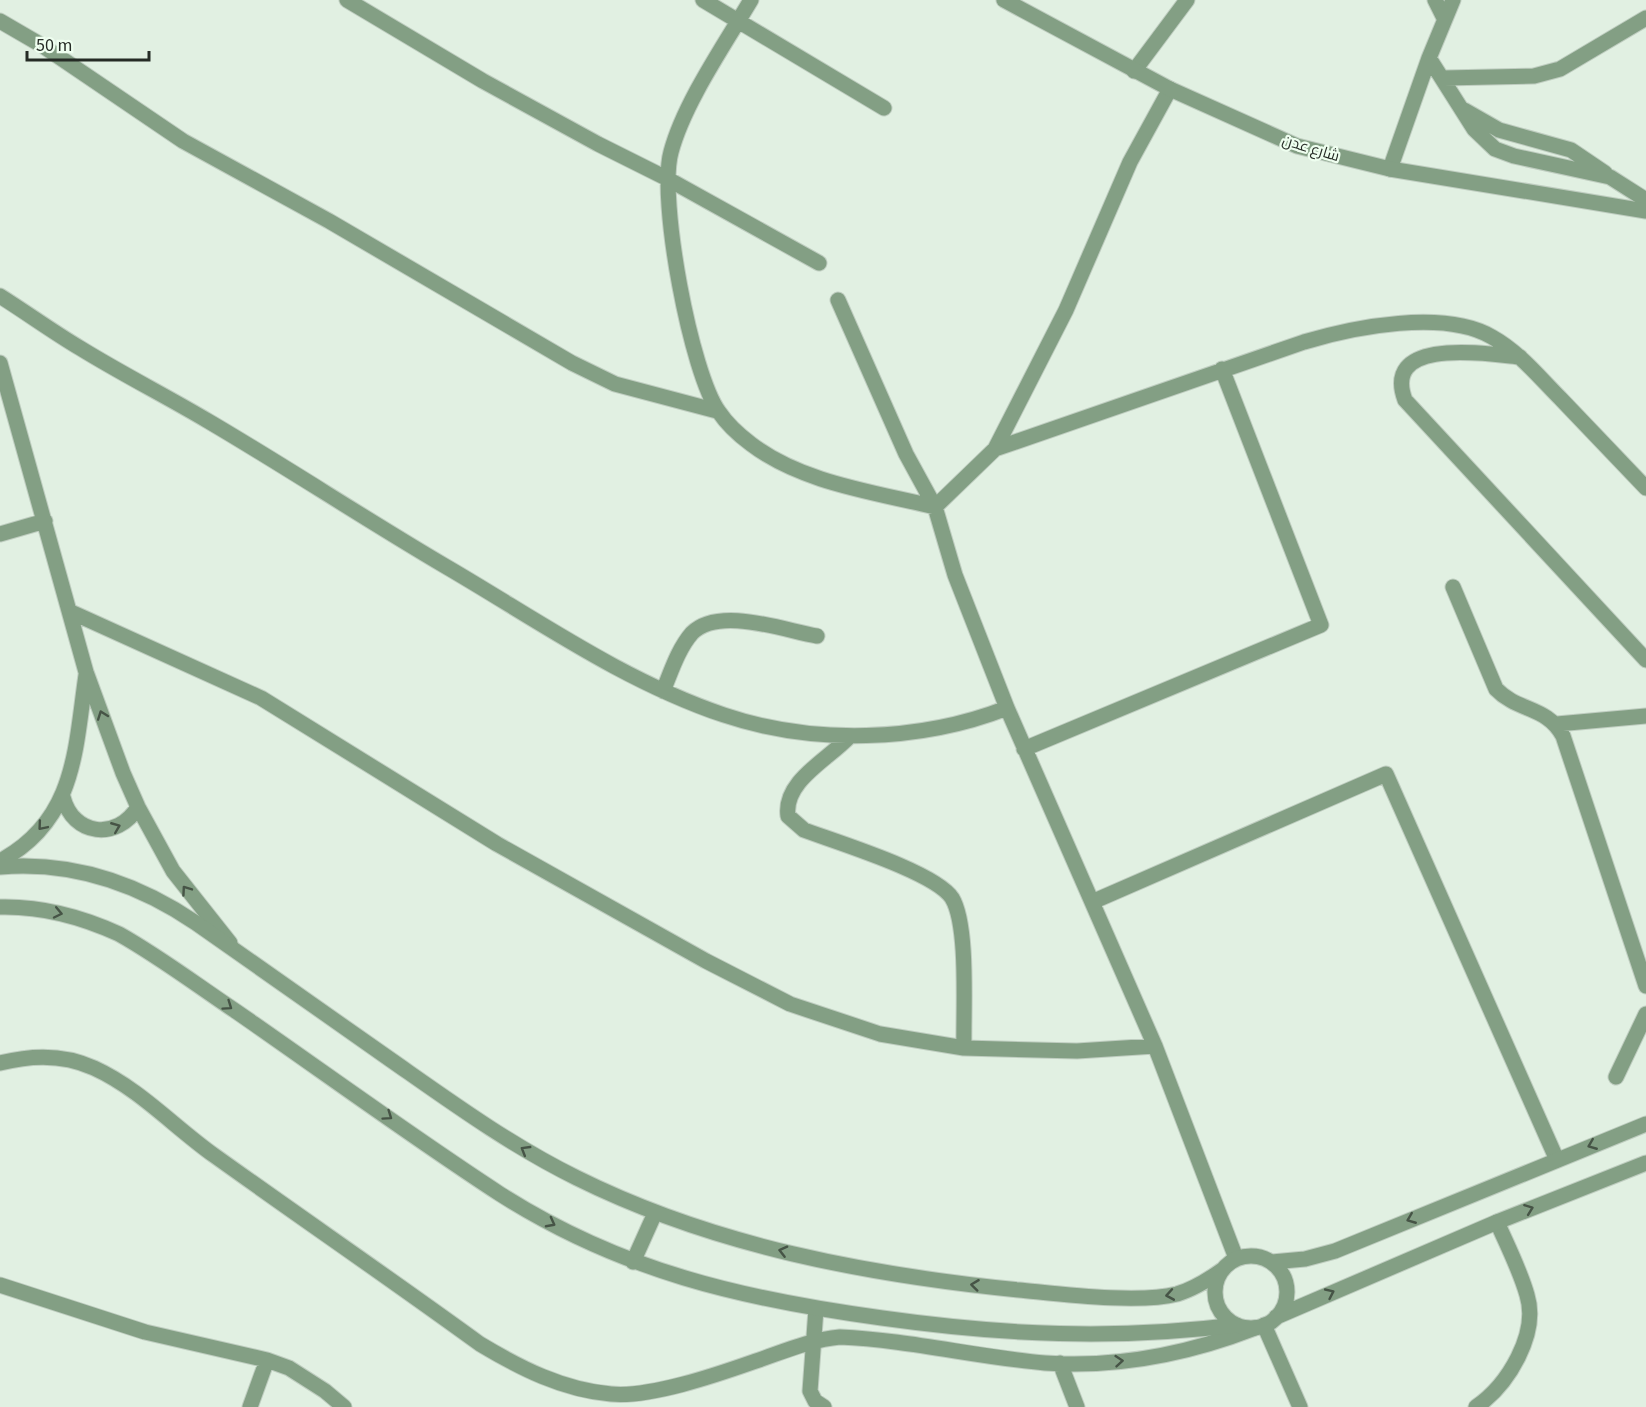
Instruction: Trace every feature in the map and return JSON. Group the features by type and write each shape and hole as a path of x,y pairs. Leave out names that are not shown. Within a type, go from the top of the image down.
{"street":[{"path":"347,0 493,87 666,178 819,263"},
{"path":"703,0 884,108"},
{"path":"751,0 681,125 671,152 666,178 670,229 696,354 717,411 753,446 794,468 839,484 935,507"},
{"name":"شارع عدن","path":"1004,0 1170,90 1297,146 1390,169 1646,212"},
{"path":"1134,71 1187,0"},
{"path":"1435,0 1444,18"},
{"path":"1390,169 1429,58 1453,0"},
{"path":"1444,78 1534,76 1560,69 1646,18"},
{"path":"0,21 44,46 183,141 572,363 615,384 717,411"},
{"path":"1429,58 1444,78 1474,129 1495,149 1514,156 1610,177"},
{"path":"935,507 995,448 1066,310 1130,162 1170,90"},
{"path":"1461,108 1499,130 1571,150 1646,200"},
{"path":"0,296 81,348 208,420 579,648 663,691 725,716 787,730 850,736 937,729 1007,708"},
{"path":"838,300 906,454 935,507 955,575 1007,708 1155,1046 1236,1258"},
{"path":"995,448 1222,369 1346,330 1430,322 1474,330 1491,336 1520,357 1646,488"},
{"path":"1520,357 1441,352 1418,359 1407,370 1402,383 1403,393 1406,400 1489,493 1646,660"},
{"path":"0,363 86,672 138,807 180,880 237,951"},
{"path":"1024,749 1321,625 1222,369"},
{"path":"0,534 45,521"},
{"path":"1453,587 1487,673 1496,689 1508,700 1547,716 1557,724 1563,736 1646,986"},
{"path":"71,612 261,698 496,844 706,961 790,1004 880,1034 964,1048 1077,1051 1155,1046"},
{"path":"663,691 679,652 691,634 702,625 715,620 738,620 817,636"},
{"path":"0,861 37,832 63,797 70,779 86,672"},
{"path":"1557,724 1646,716"},
{"path":"850,736 798,784 789,796 788,816 804,830 929,879 951,898 958,916 962,944 964,1048"},
{"path":"1092,902 1386,774 1557,1160"},
{"path":"63,797 65,806 75,821 92,830 101,831 119,827 127,822 138,807"},
{"path":"0,867 58,868 98,876 130,886 175,908 491,1130 576,1178 655,1213 736,1239 836,1263 917,1277 1023,1290 1156,1297 1194,1288 1236,1258 1254,1255 1272,1262 1278,1268 1287,1284 1286,1302 1265,1323 1154,1334 1028,1334 957,1328 758,1299 633,1262 578,1237 500,1193 141,946 97,924 74,917 29,908 0,907"},
{"path":"1616,1077 1646,1014"},
{"path":"0,1064 23,1058 49,1057 70,1060 92,1067 127,1086 212,1154 480,1344 522,1369 570,1386 612,1394 648,1391 705,1377 812,1340 866,1338 1060,1363 1117,1362 1201,1347 1265,1323 1497,1222 1645,1165"},
{"path":"1272,1262 1305,1259 1335,1251 1646,1124"},
{"path":"633,1262 655,1213"},
{"path":"1476,1407 1499,1386 1512,1366 1522,1346 1529,1319 1527,1295 1497,1222"},
{"path":"1222,1270 1217,1278 1215,1297 1222,1314 1237,1325"},
{"path":"0,1285 145,1332 267,1360 289,1368 325,1391 344,1407"},
{"path":"816,1309 810,1391 815,1401 824,1407"},
{"path":"1265,1323 1300,1407"},
{"path":"250,1407 267,1360"},
{"path":"1060,1363 1077,1407"}]}
